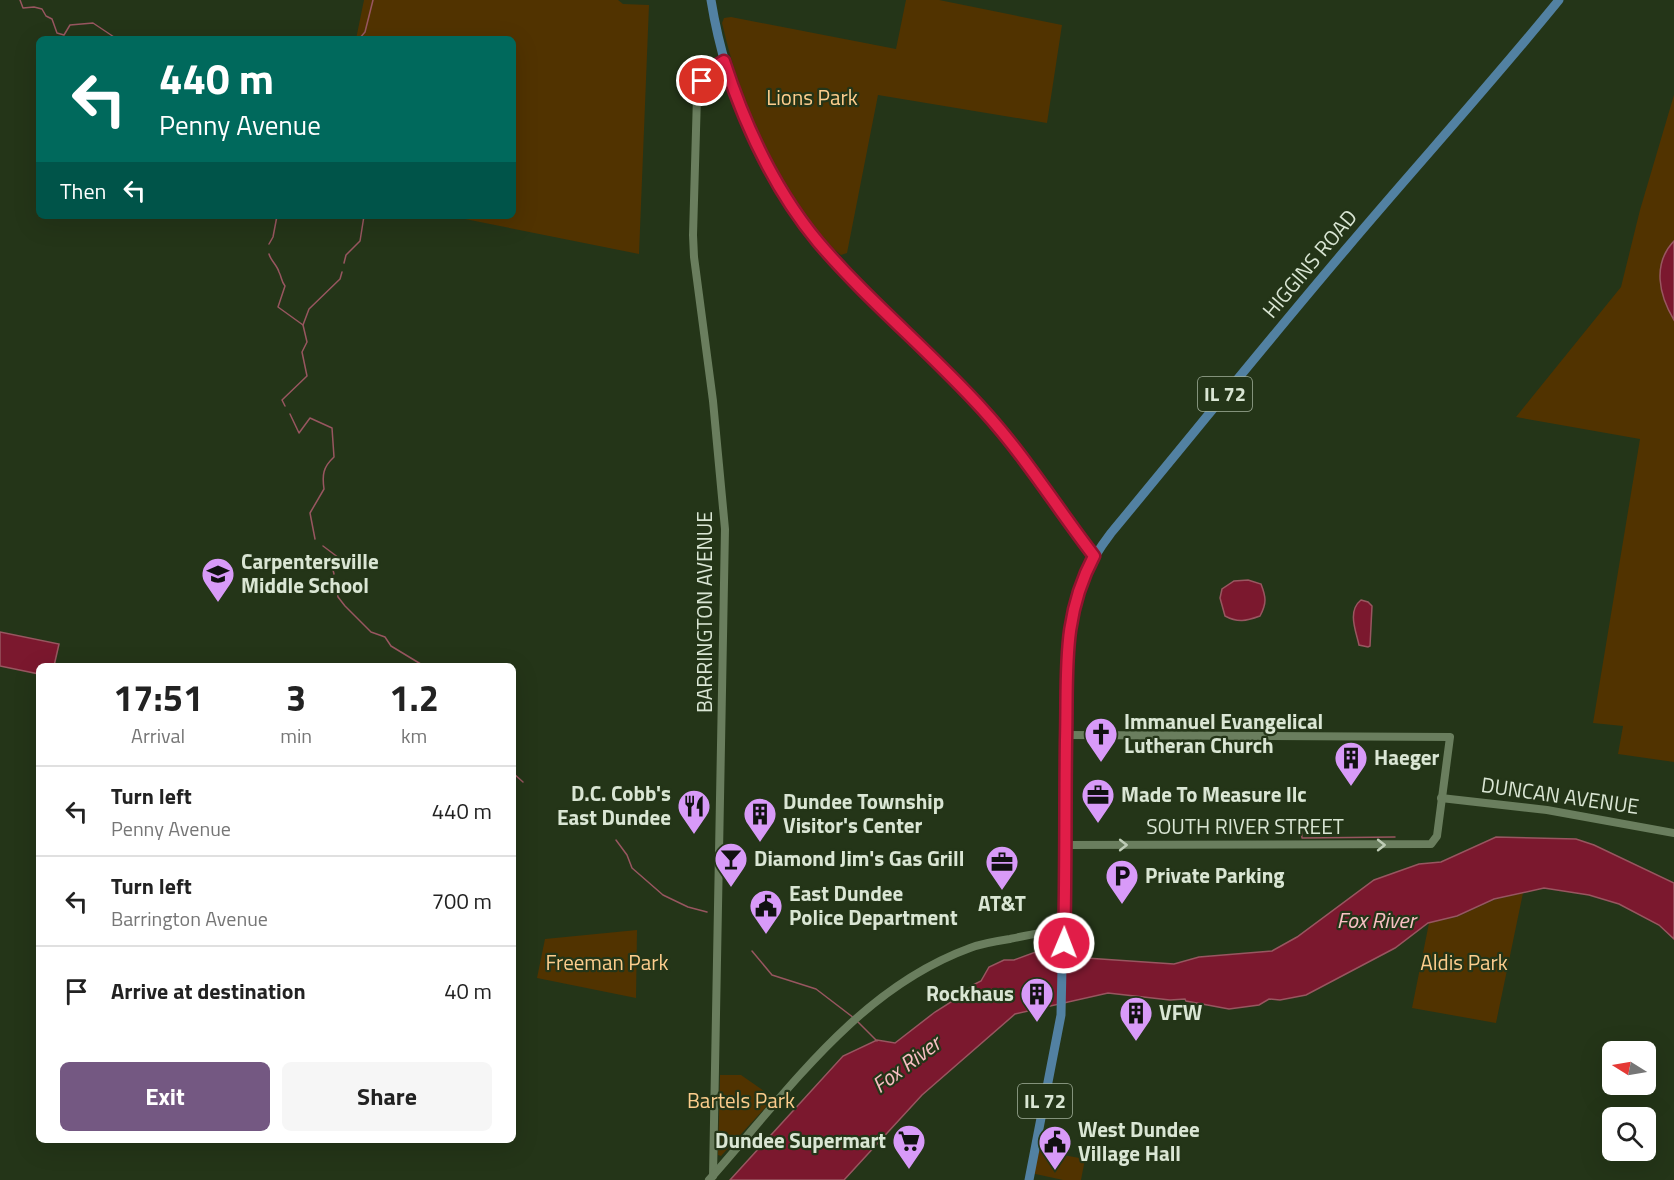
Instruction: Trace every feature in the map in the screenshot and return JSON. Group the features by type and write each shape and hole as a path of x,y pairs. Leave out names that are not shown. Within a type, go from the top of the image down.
{"main road":[{"path":"711,0 724,61 749,127 770,171 806,225 831,257 869,297 990,417 1094,556"},
{"name":"HIGGINS ROAD","path":"1094,556 1302,301 1508,62 1558,0"},
{"name":"IL 72","path":"1029,1180 1062,1011 1069,626 1078,588 1094,556"}],"street":[{"name":"BARRINGTON AVENUE","path":"711,1178 725,529 713,401 693,235 697,96 706,74 724,61"},
{"path":"1066,735 1450,737 1441,798"},
{"name":"SOUTH RIVER STREET","path":"1065,845 1426,844 1432,843 1436,838 1441,798"},
{"name":"DUNCAN AVENUE","path":"1441,798 1558,812 1674,832"},
{"path":"711,1178 850,1023 902,983 942,959 971,947 1037,933 1064,931"}],"green space":[{"path":"364,0 618,0 623,4 649,5 639,254 465,219 516,219 516,36 357,36"},
{"name":"Lions Park","path":"906,0 939,0 1062,25 1047,123 878,95 847,253 841,255 812,224 772,160 751,116 735,71 722,23 724,18 731,17 896,49"},
{"path":"1674,95 1674,762 1618,754 1623,726 1593,723 1640,439 1516,417 1621,287 1640,210"},
{"name":"Aldis Park","path":"1523,893 1496,1023 1412,1008 1429,923 1457,917 1494,900"},
{"name":"Freeman Park","path":"637,930 636,998 537,978 545,939"},
{"name":"Bartels Park","path":"720,1075 741,1075 774,1098 721,1156 718,1155"},
{"path":"1036,1150 1085,1159 1081,1180 1063,1180 1031,1173"}],"water":[{"path":"1674,241 1674,320 1662,290 1660,270 1667,250"},
{"path":"1248,580 1261,584 1263,589 1265,604 1260,616 1234,620 1225,616 1220,598 1222,589 1234,581"},
{"path":"1361,600 1372,606 1370,646 1368,647 1359,645 1353,615"},
{"path":"0,632 59,644 55,663 36,663 36,673 0,666"},
{"name":"Fox River","path":"1496,837 1576,839 1594,845 1674,883 1674,939 1659,925 1619,904 1589,895 1544,888 1494,899 1457,916 1428,923 1395,948 1306,995 1280,1000 1269,999 1259,1005 1229,1009 1185,999 1170,1000 1108,993 1015,1014 922,1095 844,1180 730,1180 843,1056 877,1040 895,1043 981,981 989,967 1004,960 1014,960 1041,950 1086,958 1174,964 1199,957 1272,951 1297,937 1374,880 1419,864 1441,862"}],"waterway":[{"path":"20,0 23,8 42,9 46,16 52,19 57,33 64,35 70,25 93,23 112,36"},
{"path":"362,36 365,32 373,0"},
{"path":"269,244 273,237 276,219"},
{"path":"344,263 346,255 360,241 364,219"},
{"path":"269,254 285,286 278,307 303,325"},
{"path":"285,406 282,400 307,376 302,352 307,342 303,325 309,309 340,279 342,272"},
{"path":"290,414 299,433 310,418 332,428 334,457 325,468 324,489 310,513 315,539"},
{"path":"323,546 339,558 332,566 334,574"},
{"path":"337,591 338,597 345,606 371,632 385,637 391,646 419,663"},
{"path":"516,776 523,782"},
{"path":"1301,826 1302,838 1395,837"},
{"path":"616,840 627,855 632,868 663,895 688,907 707,912"},
{"path":"752,951 772,975 816,989 854,1018"},
{"path":"857,1021 877,1041"}],"place":[{"name":"Carpentersville Middle School","path":"218,603"},
{"name":"Immanuel Evangelical Lutheran Church","path":"1101,763"},
{"name":"Haeger","path":"1351,787"},
{"name":"Made To Measure llc","path":"1098,824"},
{"name":"D.C. Cobb's East Dundee","path":"694,835"},
{"name":"Dundee Township Visitor's Center","path":"760,843"},
{"name":"Diamond Jim's Gas Grill","path":"731,888"},
{"name":"AT&T","path":"1002,891"},
{"name":"Private Parking","path":"1122,905"},
{"name":"East Dundee Police Department","path":"766,935"},
{"name":"Rockhaus","path":"1037,1023"},
{"name":"VFW","path":"1136,1042"},
{"name":"Dundee Supermart","path":"909,1170"},
{"name":"West Dundee Village Hall","path":"1055,1171"}],"route":[{"path":"702,81 711,69 724,61 749,127 770,171 795,211 831,257 995,423 1094,556 1078,588 1069,626 1064,943"}]}
